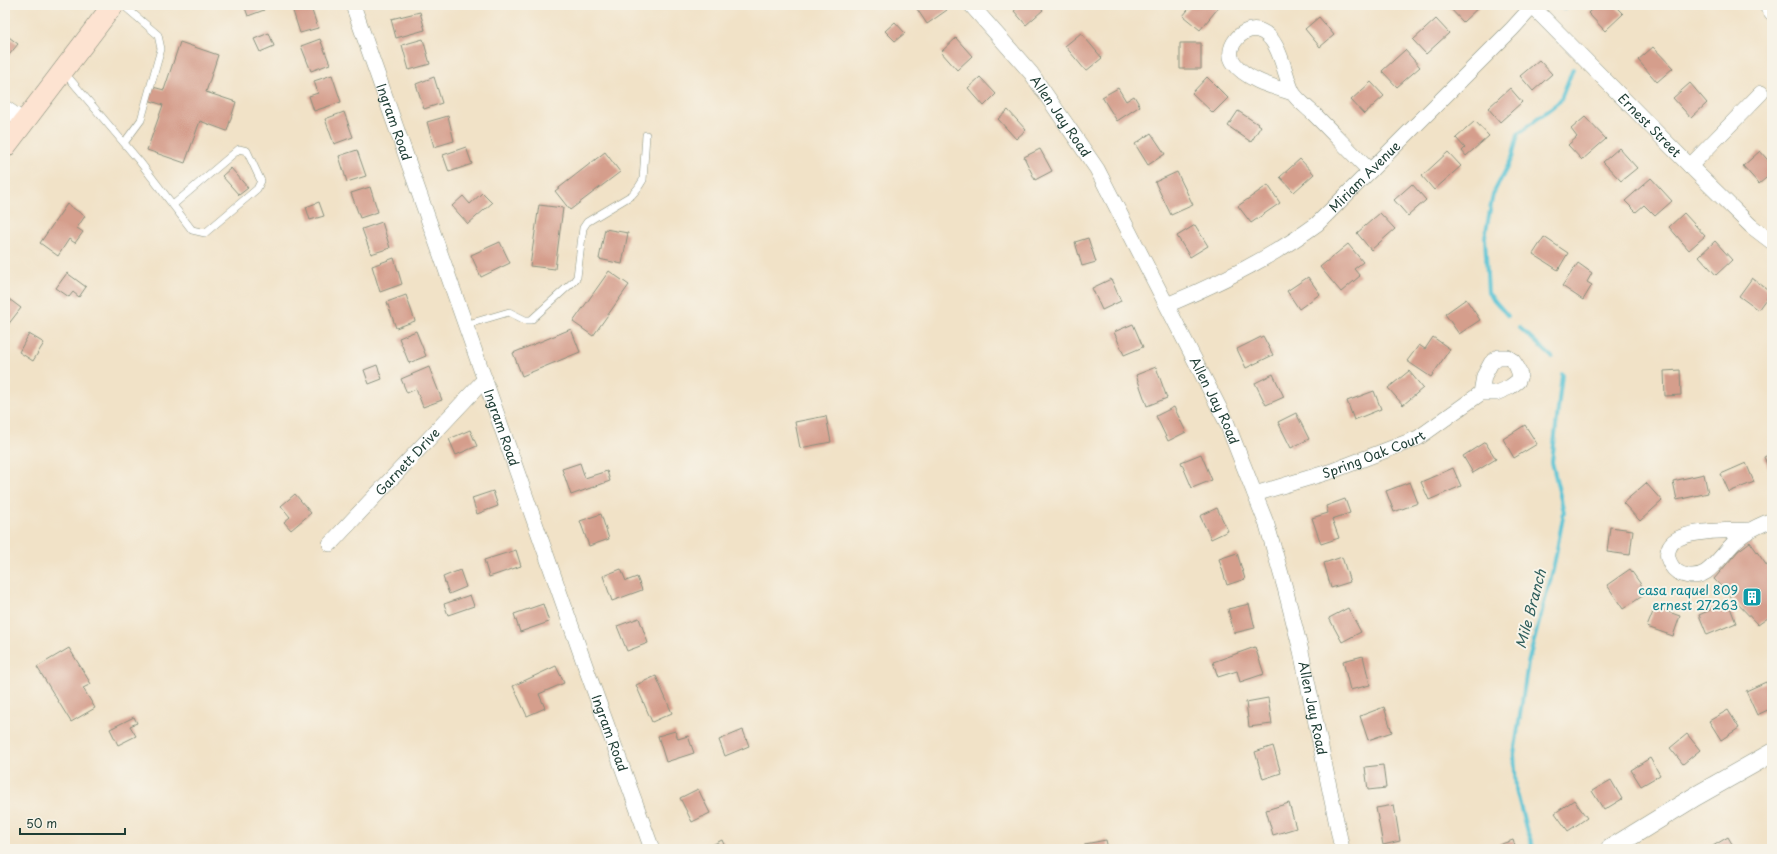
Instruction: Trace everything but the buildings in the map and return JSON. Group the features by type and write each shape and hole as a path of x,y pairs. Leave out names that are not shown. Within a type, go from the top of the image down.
{"main road":[{"path":"5,147 113,5"}],"street":[{"name":"Ingram Road","path":"352,5 586,668 652,849"},
{"name":"Allen Jay Road","path":"971,5 1031,73 1097,169 1226,422 1267,525 1299,644 1342,849"},
{"path":"1766,5 1772,13"},
{"name":"Miriam Avenue","path":"1167,305 1209,288 1250,266 1291,243 1317,224 1512,29 1532,6"},
{"name":"Ernest Street","path":"1532,6 1751,226 1772,242"},
{"path":"1293,93 1282,59 1266,34 1258,30 1249,30 1239,35 1233,44 1230,53 1233,63 1252,77 1293,93 1370,171"},
{"path":"1690,166 1761,93"},
{"path":"5,108 24,121"},
{"name":"Garnett Drive","path":"330,544 485,379"},
{"name":"Spring Oak Court","path":"1255,494 1332,471 1418,438 1446,420 1481,393"},
{"path":"1749,530 1703,532 1687,535 1676,539 1669,547 1667,557 1673,568 1682,575 1693,577 1706,572 1732,544 1749,530 1772,520"},
{"path":"1610,849 1696,796 1772,753"}],"lane":[{"path":"123,5 158,35 162,49 141,120 124,143"},
{"path":"63,71 124,143 192,230 206,233 257,189 261,181 247,151 240,150 173,205"},
{"path":"465,325 509,312 525,320 531,320 574,281 577,277 583,228 587,222 632,195 643,180 646,135"}],"waterway":[{"name":"Mile Branch","path":"1508,316 1488,293 1485,237 1493,194 1512,158 1518,134 1560,101 1573,69"},
{"name":"Mile Branch","path":"1519,327 1552,357"},
{"name":"Mile Branch","path":"1534,849 1527,832 1516,789 1514,754 1528,663 1553,570 1564,512 1552,462 1562,374"}],"place":[{"name":"casa raquel 809 ernest 27263","path":"1752,597"}]}
